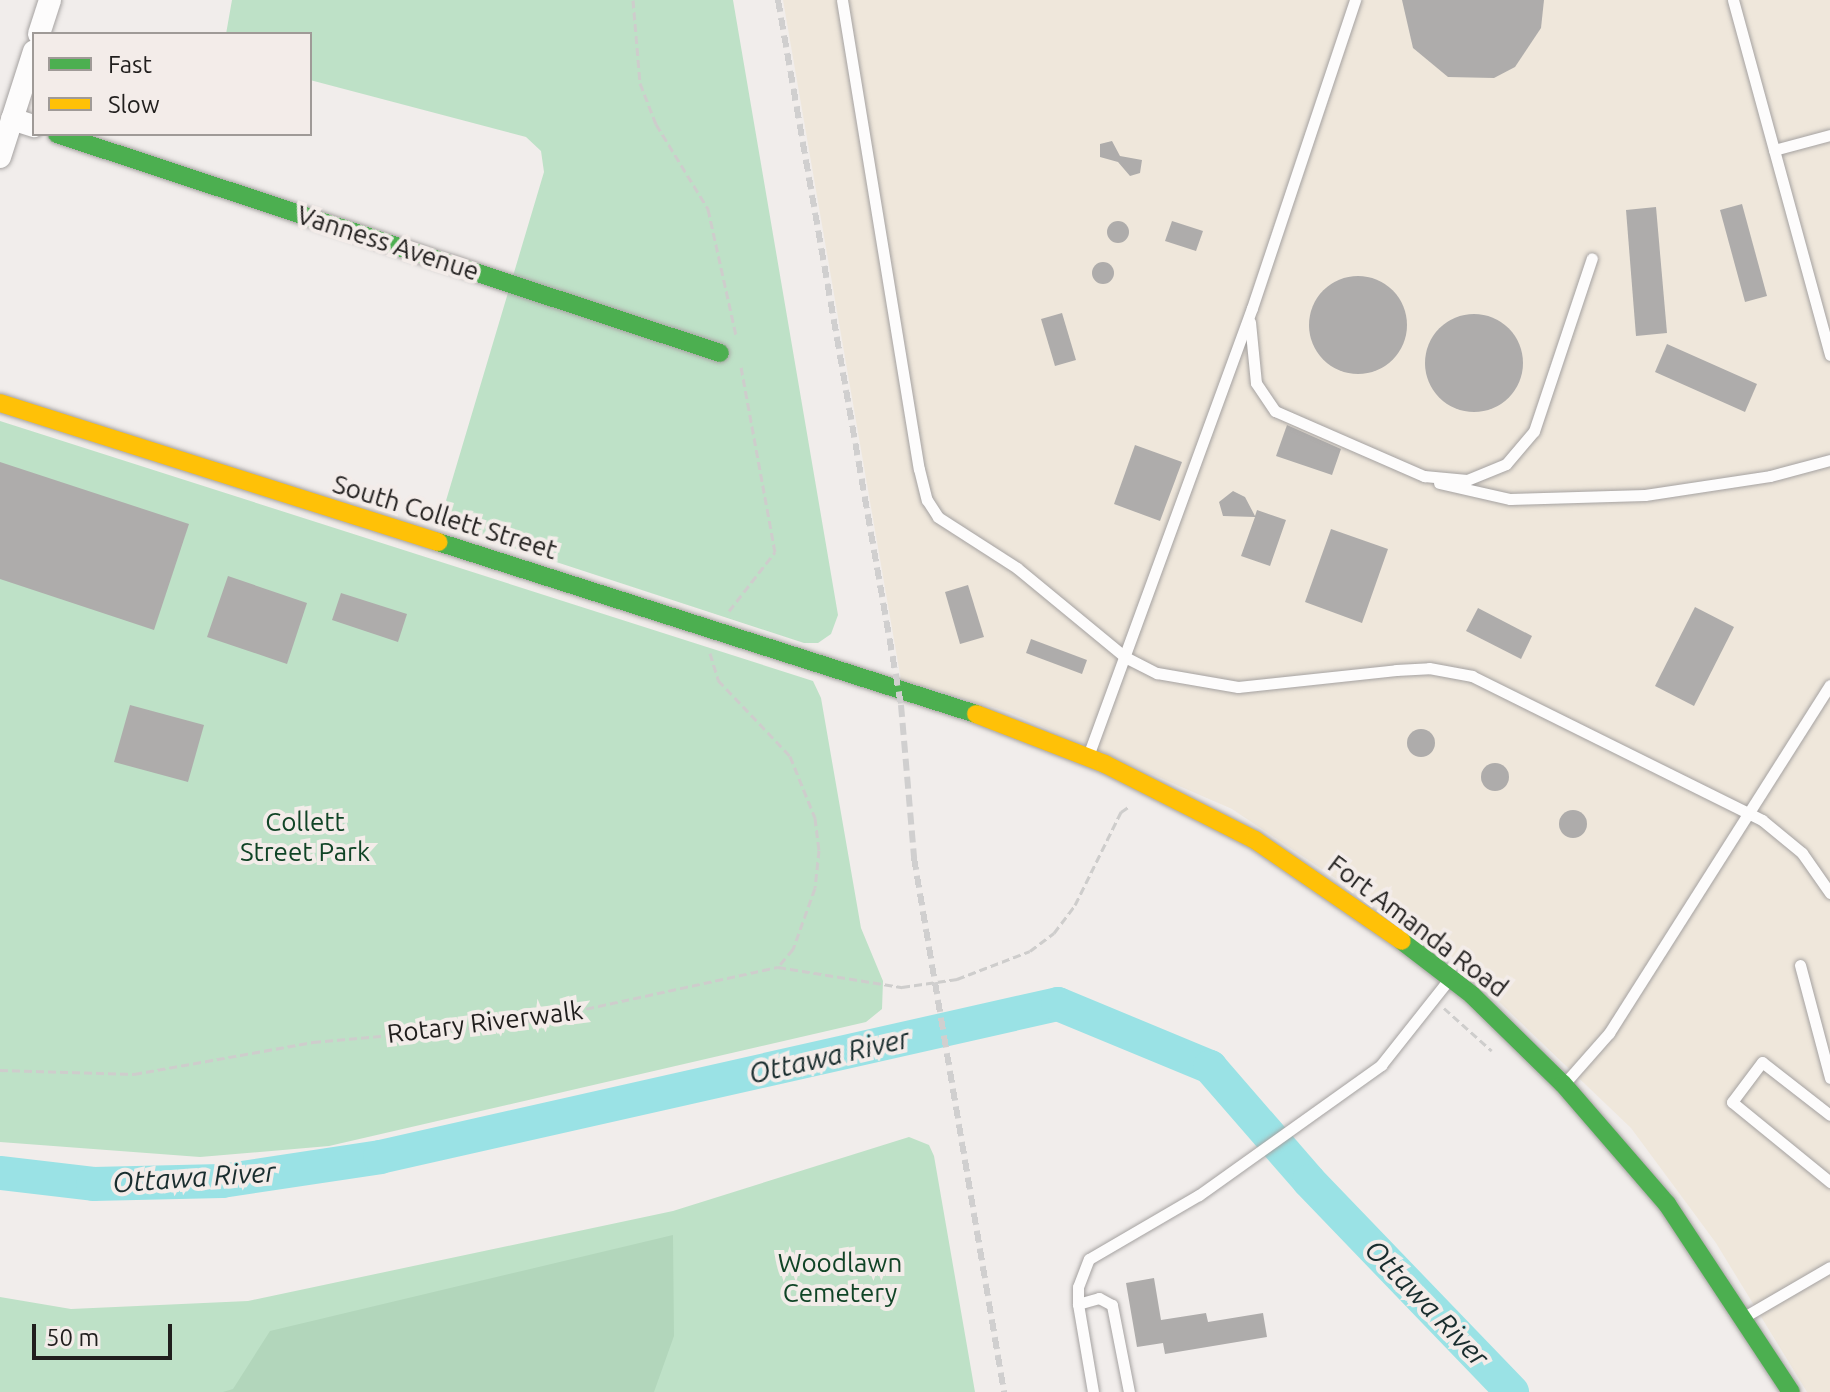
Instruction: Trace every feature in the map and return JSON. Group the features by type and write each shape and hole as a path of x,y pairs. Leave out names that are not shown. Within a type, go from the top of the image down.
{"street":[{"path":"40,32 50,0"},
{"path":"0,157 32,57"},
{"path":"12,119 32,125"},
{"name":"Vanness Avenue","path":"63,136 729,351"},
{"name":"South Collett Street","path":"0,403 714,630 873,684"},
{"name":"Fort Amanda Road","path":"873,684 962,709 1087,757 1255,840 1450,978 1563,1084 1667,1204 1791,1392"}],"lane":[{"path":"842,0 927,500 938,517 1017,568 1125,657 1157,673 1238,687 1429,668 1472,676 1752,815 1784,835 1830,893"},
{"path":"1087,757 1252,308 1355,0"},
{"path":"1733,0 1829,347"},
{"path":"1774,150 1830,135"},
{"path":"1424,476 1479,477 1520,451 1545,406 1592,258"},
{"path":"1252,308 1253,371 1267,403 1286,417 1474,495 1565,500 1708,487 1830,460"},
{"path":"1563,1084 1609,1033 1752,815 1830,685"},
{"path":"1800,965 1830,1078"},
{"path":"1093,1392 1078,1304 1079,1280 1094,1253 1199,1195 1381,1065 1450,978"},
{"path":"1830,1115 1762,1062 1732,1102 1830,1182"},
{"path":"1744,1317 1830,1267"},
{"path":"1078,1304 1099,1298 1112,1305 1129,1392"}],"path":[{"path":"633,0 640,83 656,124 708,209 729,351"},
{"path":"741,364 775,552 714,630 712,670 790,756 815,818 819,850 815,888 793,949 778,967"},
{"name":"Rotary Riverwalk","path":"0,1070 134,1074 313,1042 516,1024 778,967 902,987 957,979 1010,955"}],"shaded area":[{"path":"783,0 1830,0 1830,1392 1807,1392 1716,1243 1631,1128 1449,954 1232,809 1009,712 901,680"}],"green space":[{"path":"232,0 733,0 838,615 831,634 818,643 804,643 452,528 445,504 544,172 541,151 526,137 312,81 312,32 226,32"},
{"name":"Collett Street Park","path":"0,421 813,681 821,698 861,928 883,981 882,1009 866,1022 329,1146 200,1157 0,1142"},
{"name":"Woodlawn Cemetery","path":"909,1137 929,1145 934,1156 975,1392 0,1392 0,1297 71,1309 248,1301 673,1211"},
{"path":"673,1235 674,1336 654,1392 223,1392 233,1389 270,1331"}],"building":[{"path":"1402,0 1544,0 1541,28 1515,67 1494,78 1448,77 1413,48"},
{"path":"1112,141 1120,156 1142,160 1140,173 1130,176 1118,162 1100,157 1100,144"},
{"path":"1742,204 1767,296 1745,302 1720,210"},
{"path":"1656,207 1667,333 1636,336 1626,210"},
{"path":"1118,221 1126,224 1129,232 1126,240 1118,243 1110,240 1107,232 1110,224"},
{"path":"1172,221 1203,231 1196,251 1165,241"},
{"path":"1103,262 1114,273 1103,284 1092,273"},
{"path":"1358,276 1377,280 1393,290 1403,306 1407,325 1403,344 1393,360 1377,370 1358,374 1339,370 1323,360 1313,344 1309,325 1313,306 1323,290 1339,280"},
{"path":"1062,313 1076,360 1055,366 1041,319"},
{"path":"1474,314 1493,318 1509,328 1519,344 1523,363 1519,382 1509,398 1493,408 1474,412 1455,408 1439,398 1429,382 1425,363 1429,344 1439,328 1455,318"},
{"path":"1667,344 1757,384 1745,412 1655,372"},
{"path":"1287,425 1341,449 1332,475 1276,456"},
{"path":"1135,445 1182,462 1160,521 1114,504"},
{"path":"0,462 189,524 154,630 0,579"},
{"path":"1233,491 1245,497 1255,516 1257,510 1286,520 1270,566 1241,556 1255,517 1223,516 1219,502"},
{"path":"1331,529 1388,549 1362,623 1305,602"},
{"path":"228,576 307,603 287,664 207,637"},
{"path":"968,585 984,637 960,644 945,592"},
{"path":"341,593 407,614 398,642 332,620"},
{"path":"1695,607 1734,627 1694,706 1655,686"},
{"path":"1478,608 1532,636 1521,659 1466,631"},
{"path":"1031,639 1087,660 1082,674 1026,653"},
{"path":"130,705 204,725 188,782 114,762"},
{"path":"1421,729 1431,733 1435,743 1431,753 1421,757 1411,753 1407,743 1411,733"},
{"path":"1495,763 1505,767 1509,777 1505,787 1495,791 1485,787 1481,777 1485,767"},
{"path":"1573,810 1583,814 1587,824 1583,834 1573,838 1563,834 1559,824 1563,814"},
{"path":"1154,1278 1161,1320 1206,1313 1208,1322 1263,1313 1267,1337 1165,1354 1163,1343 1137,1347 1126,1283"}],"waterway":[{"name":"Ottawa River","path":"0,1173 93,1184 222,1181 380,1157 1058,1004 1210,1067 1309,1181 1512,1392"}],"railway":[{"path":"778,0 901,705 914,858 1004,1392"}],"traffic: fast":[{"path":"63,136 720,353"},
{"path":"438,542 976,714"},
{"path":"1402,941 1472,995 1563,1084 1667,1204 1791,1392"}],"traffic: slow":[{"path":"0,403 438,542"},
{"path":"976,714 1105,764 1255,840 1402,941"}]}
